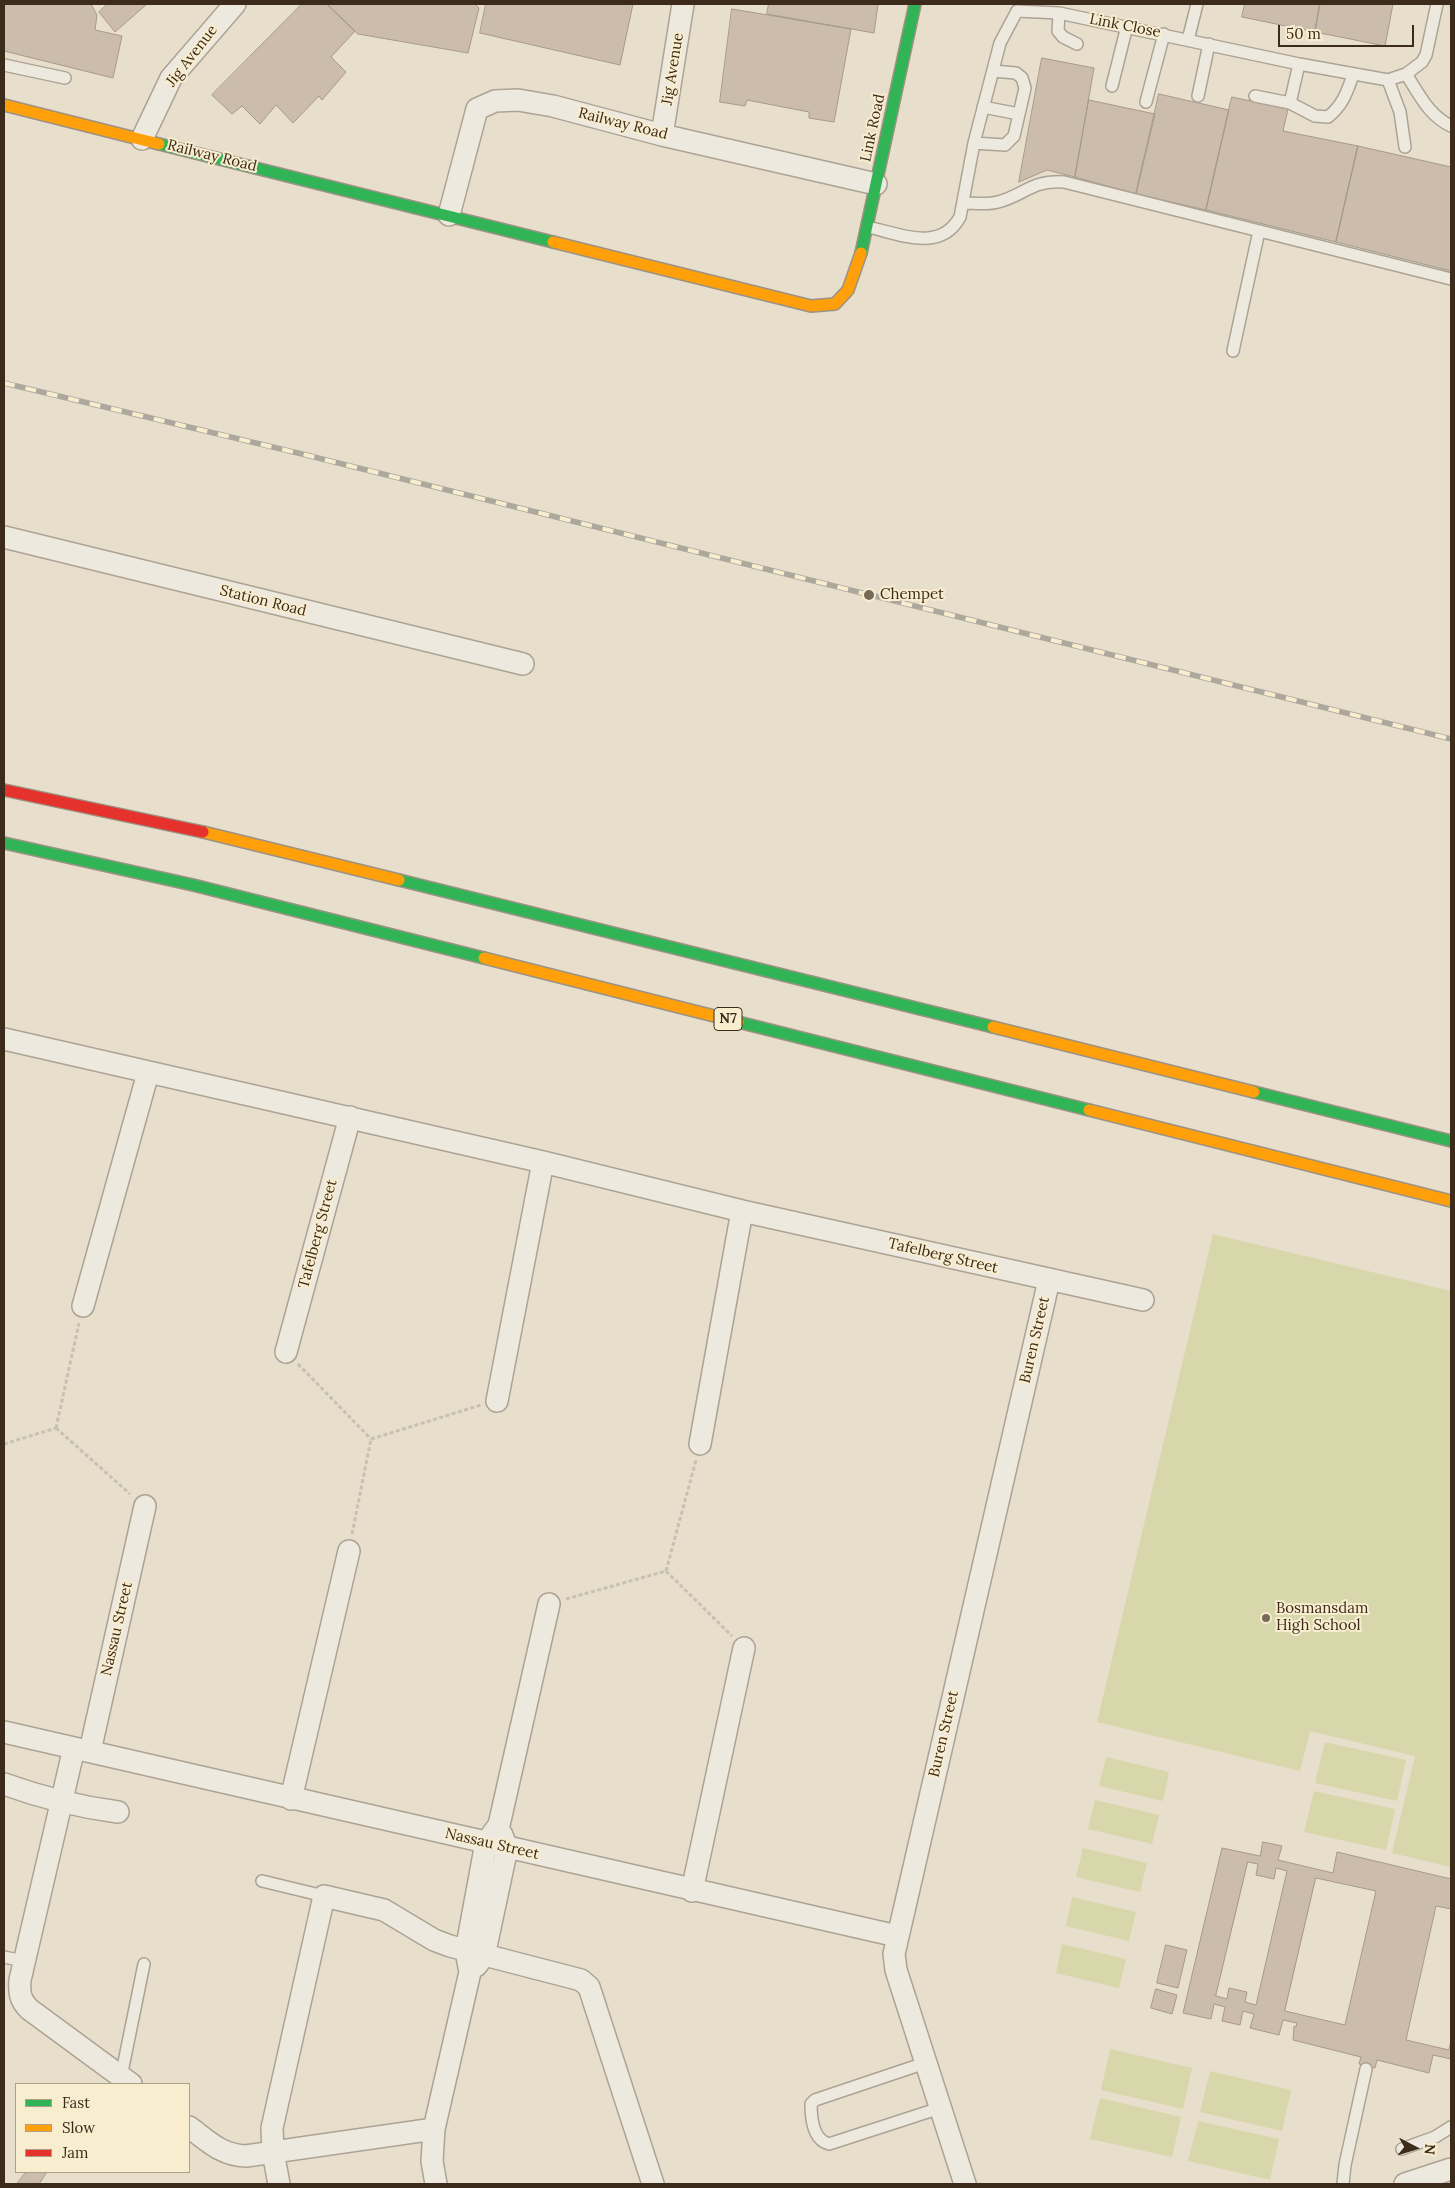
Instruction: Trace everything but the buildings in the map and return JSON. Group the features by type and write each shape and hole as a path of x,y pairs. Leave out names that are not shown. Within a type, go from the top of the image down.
{"main road":[{"name":"Link Road","path":"860,259 914,4"},
{"name":"Railway Road","path":"4,105 811,306 835,304 848,290 860,259"},
{"path":"4,790 205,832 1451,1141"},
{"name":"N7","path":"4,843 194,885 1451,1200"}],"street":[{"name":"Jig Avenue","path":"142,139 171,78 235,4"},
{"name":"Jig Avenue","path":"662,135 683,4"},
{"name":"Railway Road","path":"449,215 476,109 495,101 518,100 552,106 662,135 876,184"},
{"name":"Station Road","path":"4,537 523,664"},
{"name":"Tafelberg Street","path":"4,1039 350,1117 742,1211 1144,1300"},
{"path":"83,1306 148,1073"},
{"name":"Tafelberg Street","path":"286,1352 350,1117"},
{"path":"497,1400 543,1162"},
{"path":"700,1444 742,1211"},
{"name":"Buren Street","path":"965,2184 894,1963 897,1936 1049,1280"},
{"name":"Nassau Street","path":"82,1749 145,1506"},
{"path":"291,1799 349,1551"},
{"name":"Nassau Street","path":"496,1845 549,1604"},
{"path":"692,1891 744,1648"},
{"name":"Nassau Street","path":"4,1732 692,1891 897,1936"},
{"path":"82,1749 62,1801 14,1959 19,1993 22,2002 29,2010 126,2081"},
{"path":"4,1784 62,1801 118,1812"},
{"path":"436,2184 432,2162 434,2129 473,1960 496,1845"},
{"path":"279,2184 273,2152 272,2128 324,1896 384,1910 434,1940 473,1960 572,1976 581,1980 588,1987 653,2184"},
{"path":"190,2128 232,2156 246,2156 434,2129"},
{"path":"1404,2184 1451,2169"}],"lane":[{"path":"1188,40 1197,4"},
{"name":"Link Close","path":"868,227 930,239 946,233 955,226 960,217 974,143 1004,32 1018,7 1127,26 1299,64 1388,80 1406,74 1422,62 1426,54 1436,4"},
{"path":"1059,13 1058,31 1078,44"},
{"path":"1112,86 1127,26"},
{"path":"1146,102 1164,34"},
{"path":"1198,96 1210,44"},
{"path":"1290,102 1299,64"},
{"path":"4,65 65,78"},
{"path":"974,143 1005,145 1014,136 1025,88 1022,78 1016,73 993,71"},
{"path":"1406,74 1425,104 1439,121 1451,126"},
{"path":"1255,96 1290,102 1316,116 1328,117 1344,101 1353,75"},
{"path":"1388,80 1400,112 1405,147"},
{"path":"983,108 1019,114"},
{"path":"963,203 997,203 1031,186 1051,181 1064,182 1451,279"},
{"path":"1233,351 1259,231"},
{"path":"262,1881 324,1896"},
{"path":"126,2081 144,1964"},
{"path":"925,2063 815,2100 811,2104 814,2126 819,2138 829,2144 940,2108"},
{"path":"1343,2184 1345,2166 1366,2069"},
{"path":"1402,2149 1435,2137 1451,2127"}],"path":[{"path":"56,1428 83,1306"},
{"path":"286,1352 371,1438"},
{"path":"371,1438 497,1400"},
{"path":"4,1444 56,1428"},
{"path":"56,1428 145,1506"},
{"path":"349,1551 371,1438"},
{"path":"666,1571 700,1444"},
{"path":"549,1604 666,1571"},
{"path":"666,1571 744,1648"}],"green space":[{"path":"1213,1234 1451,1291 1451,1867 1392,1853 1415,1756 1310,1731 1300,1771 1097,1722"},
{"path":"1325,1742 1406,1760 1397,1801 1315,1783"},
{"path":"1106,1757 1169,1772 1163,1801 1099,1786"},
{"path":"1314,1791 1395,1809 1386,1850 1304,1832"},
{"path":"1095,1800 1159,1815 1152,1844 1088,1829"},
{"path":"1083,1848 1147,1863 1140,1892 1076,1877"},
{"path":"1072,1897 1136,1912 1129,1941 1066,1926"},
{"path":"1062,1944 1126,1959 1119,1988 1056,1973"},
{"path":"1110,2049 1192,2068 1183,2109 1101,2090"},
{"path":"1210,2071 1291,2090 1282,2131 1200,2112"},
{"path":"1100,2098 1181,2117 1172,2157 1090,2139"},
{"path":"1198,2121 1279,2139 1270,2180 1188,2161"}],"railway":[{"path":"4,383 302,454 1451,739"}],"traffic: fast":[{"path":"861,253 915,4"},
{"path":"159,144 553,242"},
{"path":"4,843 193,885 484,958"},
{"path":"399,880 993,1027"},
{"path":"738,1022 1089,1110"},
{"path":"1254,1092 1451,1141"}],"traffic: slow":[{"path":"4,105 159,144"},
{"path":"553,242 811,306 835,304 848,290 861,253"},
{"path":"203,832 399,880"},
{"path":"484,958 738,1022"},
{"path":"993,1027 1254,1092"},
{"path":"1089,1110 1451,1201"}],"traffic: jam":[{"path":"4,790 203,832"}],"place":[{"name":"Chempet","path":"869,595"},
{"name":"Bosmansdam High School","path":"1266,1618"}]}
